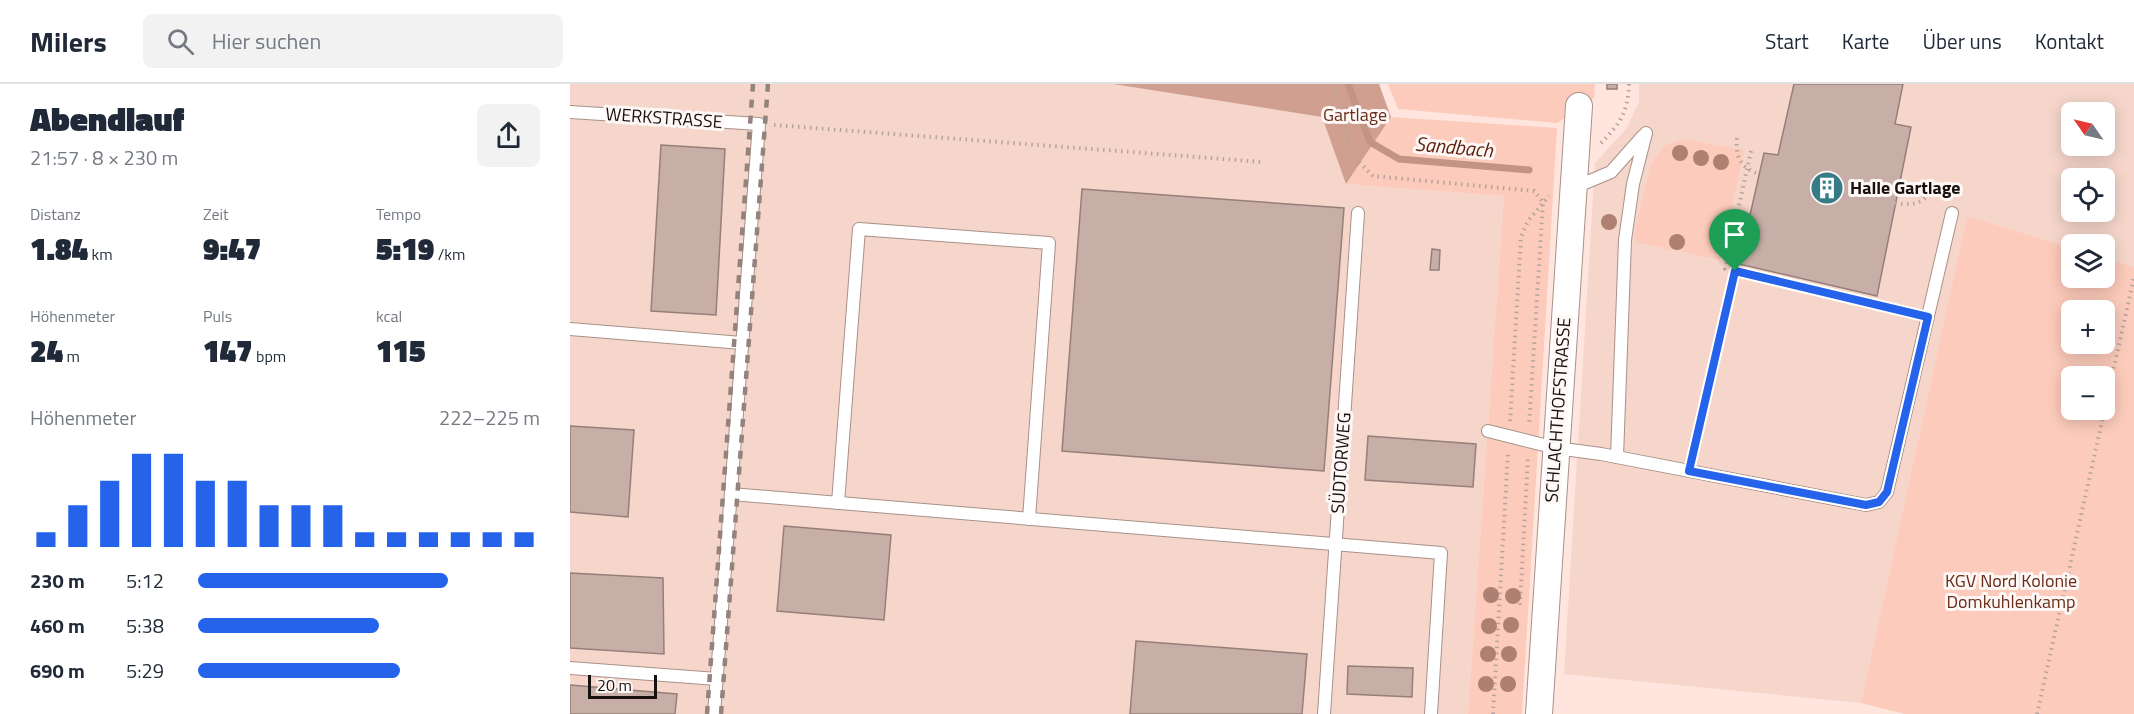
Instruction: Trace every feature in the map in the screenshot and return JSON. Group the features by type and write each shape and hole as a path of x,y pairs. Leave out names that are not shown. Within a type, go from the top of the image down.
{"street":[{"name":"SCHLACHTHOFSTRASSE","path":"1539,714 1579,106"}],"lane":[{"name":"WERKSTRASSE","path":"570,112 759,124"},
{"path":"714,714 759,124"},
{"path":"1573,188 1611,172 1646,133 1633,184 1625,240 1617,457"},
{"name":"SÜDTORWEG","path":"1324,714 1358,213"},
{"path":"1488,431 1556,448 1617,457 1866,505 1879,502 1887,492 1952,213"},
{"path":"838,503 859,229 1048,243 1029,519"},
{"path":"570,329 742,343"},
{"path":"731,494 1441,553 1431,714"},
{"path":"570,668 717,679"}],"path":[{"path":"1334,84 1351,154 1373,176 1534,191 1544,202"},
{"path":"759,124 1263,162"},
{"path":"1737,138 1736,151 1740,162 1749,170 1759,174"},
{"path":"1751,151 1725,269 1928,317"},
{"path":"1896,203 1922,202 1931,192 1936,180"},
{"path":"1689,471 1735,271"},
{"path":"2037,714 2134,277"}],"shaded area":[{"path":"570,84 1113,84 1322,117 1346,184 1504,196 1468,714 570,714"},
{"path":"1639,84 2134,84 2134,267 2115,261 2115,234 2061,234 2061,245 1967,216 1861,703 1564,674 1595,163 1626,129 1639,102"}],"green space":[{"name":"Gartlage","path":"1113,84 1379,84 1391,117 1346,184 1322,117"},
{"path":"1388,84 1595,84 1594,98 1557,123 1398,109"},
{"path":"1391,117 1557,128 1522,714 1468,714 1504,196 1346,184"},
{"path":"1683,139 1744,150 1720,260 1636,242 1634,234 1651,164 1664,146"},
{"name":"KGV Nord Kolonie Domkuhlenkamp","path":"1967,216 2061,245 2061,288 2115,288 2115,261 2134,267 2134,714 1905,714 1861,703"}],"building":[{"path":"1607,84 1617,84 1617,89 1607,89"},
{"name":"Halle Gartlage","path":"1794,84 1903,84 1895,124 1911,127 1877,296 1739,264 1764,153 1778,155"},
{"path":"661,145 725,149 716,315 651,311"},
{"path":"1082,189 1344,208 1324,471 1062,451"},
{"path":"1432,249 1440,250 1439,270 1430,270"},
{"path":"570,426 634,430 628,517 570,512"},
{"path":"1368,436 1476,444 1473,487 1365,480"},
{"path":"784,526 891,535 884,620 777,611"},
{"path":"570,573 663,578 664,654 570,648"},
{"path":"1136,641 1307,654 1302,714 1130,714"},
{"path":"1348,666 1413,668 1412,697 1347,694"},
{"path":"570,685 677,694 675,714 570,714"}],"waterway":[{"name":"Sandbach","path":"1348,84 1370,142 1399,159 1529,170"}],"railway":[{"path":"707,714 753,84"},
{"path":"721,714 768,84"}],"place":[{"name":"Halle Gartlage","path":"1827,188"}],"route":[{"path":"1735,271 1928,317 1887,492 1879,502 1866,505 1689,471 1735,271"}]}
